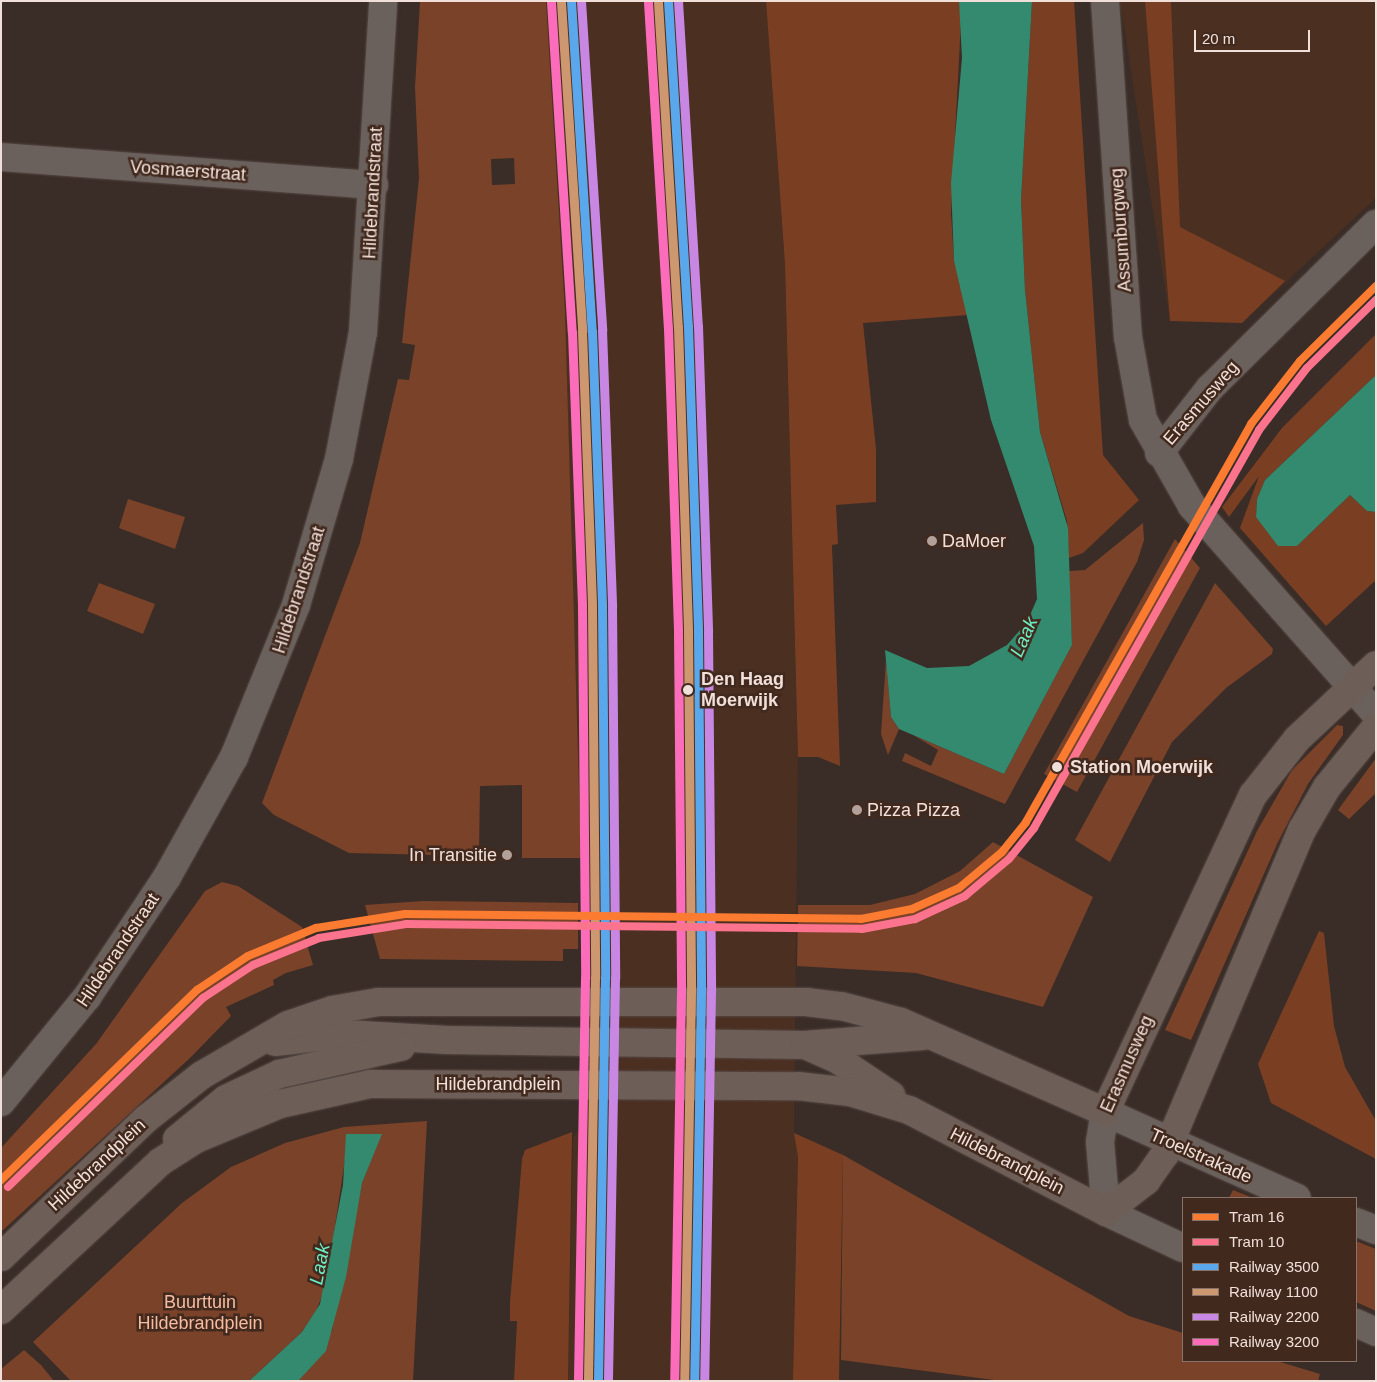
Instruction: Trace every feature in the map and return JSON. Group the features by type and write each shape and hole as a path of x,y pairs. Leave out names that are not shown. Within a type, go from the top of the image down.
{"main road":[{"name":"Erasmusweg","path":"1105,1112 1242,814 1278,760 1376,665"},
{"path":"1106,1212 1146,1181 1170,1142 1302,830 1327,787 1376,727"},
{"name":"Hildebrandplein","path":"1,1257 170,1097 278,1030 316,1015 379,1002 429,999 806,1002 879,1015 937,1038 1105,1112"},
{"name":"Hildebrandplein","path":"249,1048 344,1034 447,1040 804,1045 937,1038"},
{"name":"Hildebrandplein","path":"1,1310 160,1162 196,1120 250,1086 335,1059 447,1040"},
{"name":"Hildebrandplein","path":"804,1045 837,1059 909,1110 1106,1212"},
{"name":"Hildebrandplein","path":"160,1162 196,1139 250,1113 320,1093 370,1084 798,1086 862,1094 909,1110"}],"street":[{"name":"Hildebrandstraat","path":"1,1102 62,1031 152,902 216,791 268,679 305,578 346,432 367,297 383,1"},
{"name":"Assumburgweg","path":"1105,1 1131,365 1139,407 1159,453"},
{"name":"Vosmaerstraat","path":"1,157 374,185"},
{"name":"Erasmusweg","path":"1376,224 1210,388 1159,453 1192,506 1376,714"},
{"name":"Erasmusweg","path":"1105,1112 1100,1142 1106,1212"},
{"name":"Troelstrakade","path":"1105,1112 1295,1197"},
{"path":"1106,1212 1182,1248"},
{"path":"1357,1222 1376,1230"},
{"path":"1357,1323 1376,1332"}],"shaded area":[{"path":"546,1 766,1 785,264 798,757 794,1133 798,1157 793,1381 568,1381 573,1139 580,1127 582,837 579,836 565,311"},
{"path":"766,1 959,1 961,21 951,213 954,261 968,315 863,323 876,449 876,502 836,505 838,544 832,545 840,766 818,757 798,757 785,264"},
{"path":"1032,1 1074,1 1103,455 1139,500 1083,553 1069,558 1067,521 1040,432 1025,290 1021,200"},
{"path":"1120,1 1376,1 1376,198 1242,323 1170,321"},
{"path":"1145,1 1171,1 1180,227 1285,281 1242,323 1170,321"},
{"path":"1376,334 1376,375 1265,480 1257,499 1256,517 1297,546 1350,495 1367,511 1376,512 1376,580 1326,626 1240,528 1259,476 1229,517 1222,507 1282,428"},
{"path":"1319,931 1324,933 1334,1026 1345,1067 1376,1121 1376,1159 1271,1103 1258,1064"},
{"path":"572,1132 568,1381 514,1381 517,1321 510,1321 510,1302 522,1159 525,1150"},
{"path":"794,1133 843,1155 839,1381 793,1381 798,1157"}],"green space":[{"path":"420,1 546,1 565,311 581,858 522,858 522,785 480,786 479,856 349,853 274,815 262,803 360,543 398,379 409,380 415,345 402,343 419,178 415,87","holes":["514,158 515,184 492,185 491,159"]},
{"path":"128,499 185,517 175,549 119,528"},
{"path":"1143,523 1144,540 1137,562 1005,804 902,761 905,753 931,766 938,750 913,735 1004,774 1072,645 1069,571 1085,570"},
{"path":"1175,539 1200,568 1077,792 1044,774"},
{"path":"99,583 155,604 143,634 87,611"},
{"path":"1215,583 1273,649 1272,654 1226,688 1172,742 1110,862 1075,840"},
{"path":"886,659 891,717 899,729 888,755 881,734"},
{"path":"1337,725 1343,726 1343,735 1308,784 1278,842 1191,1040 1165,1030 1257,831 1292,770"},
{"path":"1376,758 1376,793 1349,819 1338,810"},
{"path":"993,842 1093,897 1043,1007 916,973 797,966 798,905 870,905 915,894 960,871"},
{"path":"222,882 238,886 302,927 313,965 286,973 273,980 274,985 226,1007 231,1016 190,1058 1,1232 1,1148 96,1044 205,891"},
{"path":"423,901 578,903 578,949 563,949 563,961 380,959 365,905"},
{"name":"Buurttuin Hildebrandplein","path":"427,1121 413,1381 298,1381 332,1330 362,1183 381,1135 346,1153 326,1286 316,1311 302,1332 249,1381 71,1381 33,1342 182,1203 231,1167 285,1143 344,1127"},
{"path":"843,1155 1129,1316 1182,1333 1182,1362 1280,1362 1320,1374 1318,1381 1002,1381 841,1360"},
{"path":"1233,1190 1250,1197 1230,1197"},
{"path":"1357,1241 1376,1249 1376,1311 1357,1302"},
{"path":"24,1350 41,1365 54,1381 1,1381 1,1369"}],"water":[{"name":"Laak","path":"959,1 1032,1 1021,200 1025,290 1040,432 1068,528 1072,645 1004,774 899,729 891,717 885,650 927,668 969,666 1007,645 1027,622 1037,599 1034,546 991,420 954,261 951,183 962,58"},
{"path":"1376,375 1376,512 1367,511 1350,495 1297,546 1278,546 1256,517 1257,499 1265,480"},
{"path":"346,1134 382,1134 362,1183 346,1277 326,1351 298,1381 249,1381 302,1332 320,1304 343,1185"}],"tram line":[{"name":"16","path":"1,1180 197,990 248,956 316,928 405,914 861,919 912,909 959,888 1002,852 1026,822 1251,424 1300,361 1376,286"},
{"name":"10","path":"8,1187 203,998 253,965 319,938 406,924 862,929 915,919 965,896 1009,859 1034,828 1259,430 1307,368 1376,300"}],"rail line":[{"name":"3500","path":"571,1 592,331 602,607 605,978 598,1381"},
{"name":"2200","path":"581,1 602,330 612,607 615,978 608,1381"},
{"name":"3500","path":"668,1 688,327 698,632 701,992 694,1381"},
{"name":"2200","path":"678,1 698,326 708,632 711,992 704,1381"},
{"name":"3200","path":"551,2 572,332 582,607 585,978 578,1381"},
{"name":"1100","path":"561,2 582,331 592,607 595,978 588,1381"},
{"name":"3200","path":"648,2 668,328 678,632 681,992 674,1381"},
{"name":"1100","path":"658,2 678,327 688,632 691,992 684,1381"}],"place":[{"name":"DaMoer","path":"932,541"},
{"name":"Den Haag Moerwijk","path":"688,690"},
{"name":"Station Moerwijk","path":"1057,767"},
{"name":"Pizza Pizza","path":"857,810"},
{"name":"In Transitie","path":"507,855"}]}
